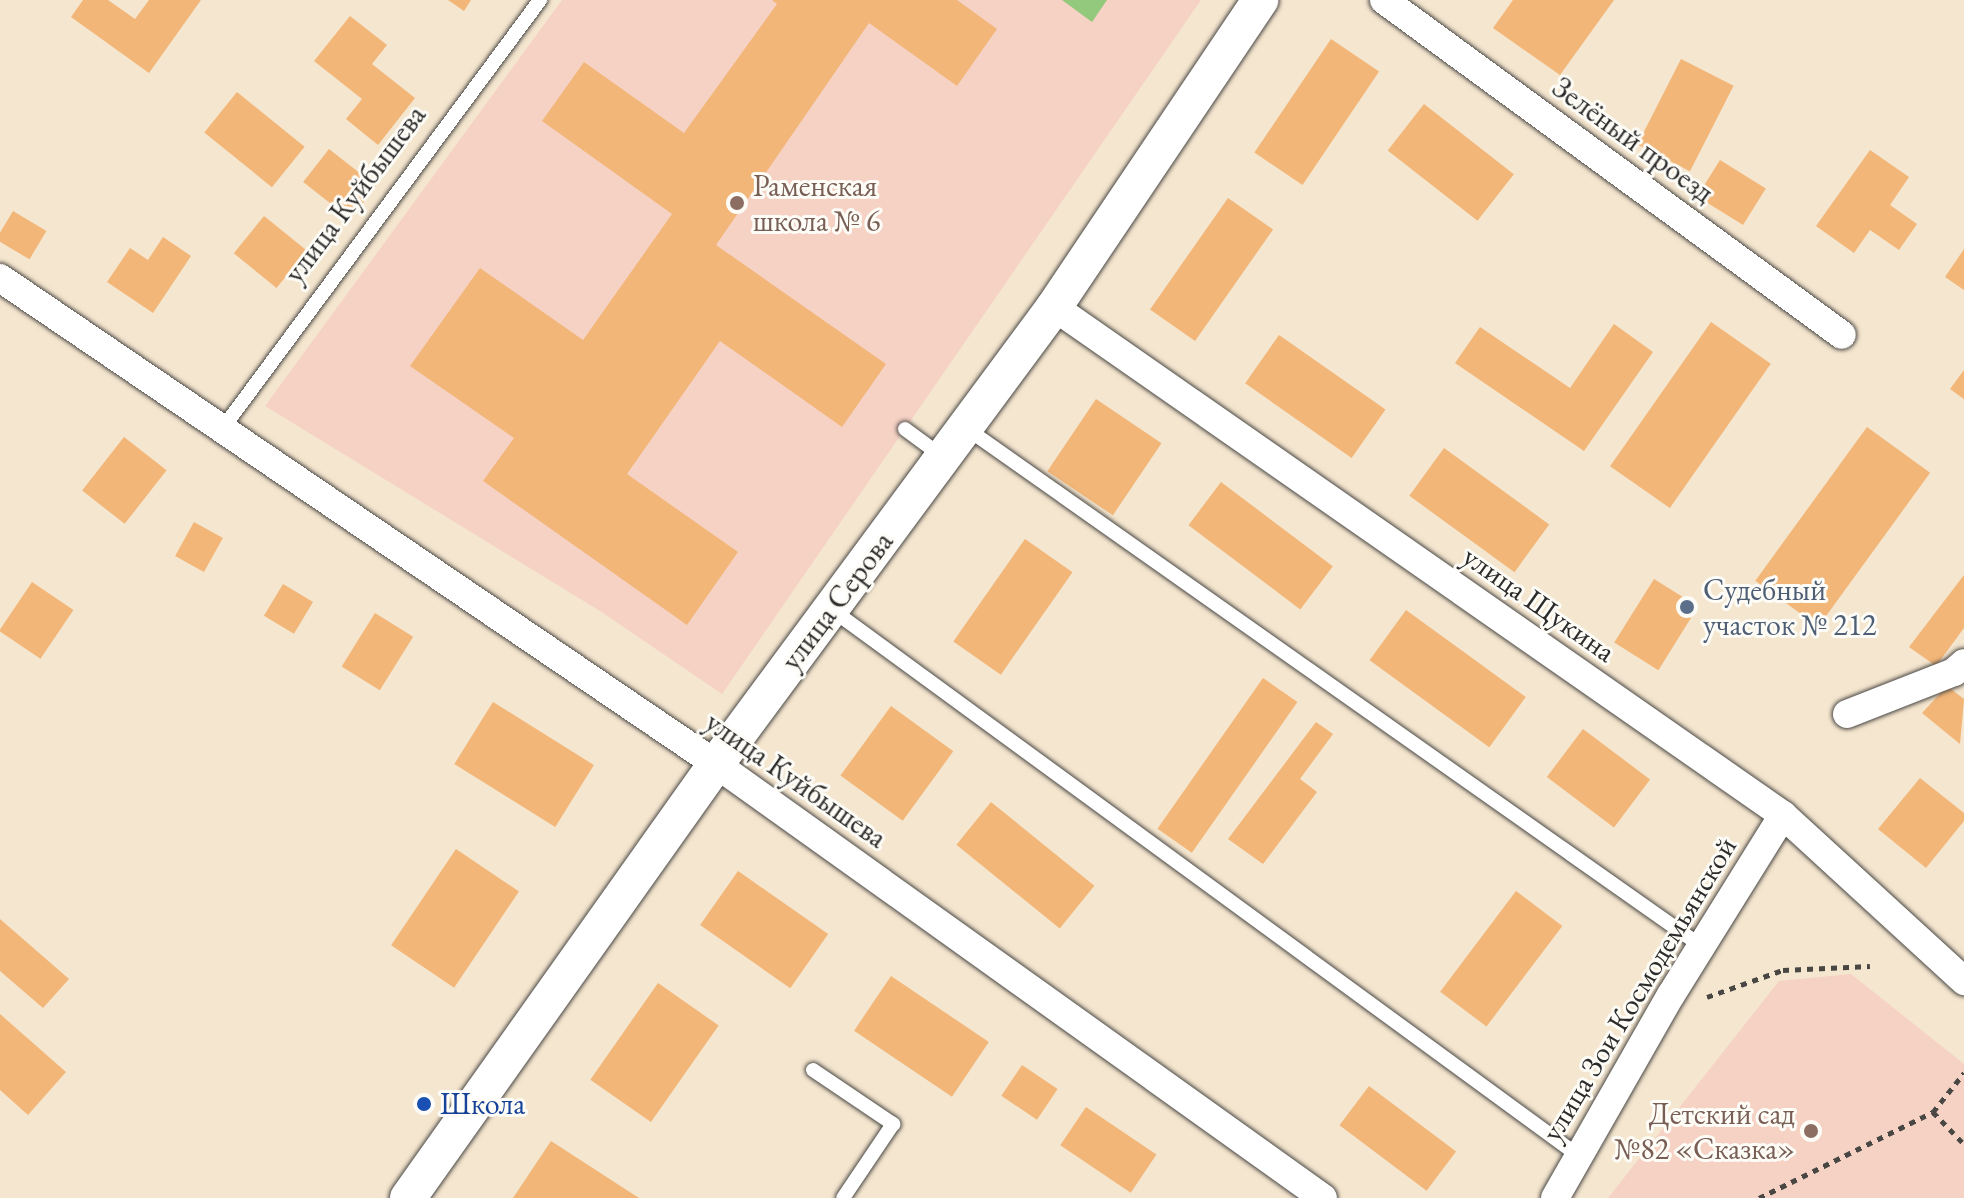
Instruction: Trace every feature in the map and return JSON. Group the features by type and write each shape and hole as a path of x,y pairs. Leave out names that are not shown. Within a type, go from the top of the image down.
{"street":[{"name":"улица Серова","path":"418,1191 716,764 1054,307 1260,0"},
{"name":"Зелёный проезд","path":"1384,0 1842,335"},
{"name":"улица Куйбышева","path":"0,278 716,764 1323,1198"},
{"name":"улица Щукина","path":"1054,307 1783,815 1964,981"},
{"path":"1847,714 1954,672 1964,663"},
{"name":"улица Зои Космодемьянской","path":"1555,1198 1701,946 1783,815"}],"lane":[{"name":"улица Куйбышева","path":"223,428 540,0"},
{"path":"965,428 1701,946"},
{"path":"905,429 943,457"},
{"path":"831,609 1579,1156"},
{"path":"813,1070 893,1124 843,1198"}],"path":[{"path":"1703,1000 1783,970 1870,966"},
{"path":"1759,1198 1933,1112 1964,1073"},
{"path":"1933,1112 1964,1144"}],"shaded area":[{"name":"Раменская школа № 6","path":"562,0 1201,0 722,694 600,611 265,406"},
{"name":"Детский сад №82 «Сказка»","path":"1851,974 1964,1064 1964,1198 1608,1198 1779,981"}],"green space":[{"path":"1062,0 1107,0 1092,22"}],"building":[{"path":"83,0 108,0 135,19 149,0 201,0 149,73 71,17"},
{"path":"448,0 471,0 464,11"},
{"path":"772,0 957,0 997,29 957,86 869,23 716,245 886,364 842,427 720,341 627,474 738,552 687,625 483,481 514,438 410,366 480,268 583,340 672,214 542,121 584,62 684,133 777,4"},
{"path":"1513,0 1614,0 1560,75 1493,28"},
{"path":"350,16 387,45 372,64 415,98 378,145 346,119 362,99 314,61"},
{"path":"1331,39 1379,71 1302,185 1254,153"},
{"path":"1681,59 1734,86 1690,171 1637,145"},
{"path":"237,92 305,147 272,187 204,132"},
{"path":"1424,104 1514,174 1478,221 1388,150"},
{"path":"329,149 376,186 350,219 303,182"},
{"path":"1870,150 1909,177 1890,205 1917,224 1899,250 1870,230 1854,253 1816,226"},
{"path":"1720,160 1766,189 1743,225 1697,196"},
{"path":"1228,198 1273,230 1195,341 1150,309"},
{"path":"13,211 46,231 29,259 0,242 0,233"},
{"path":"264,216 307,251 277,288 234,253"},
{"path":"163,237 191,256 153,313 107,282 130,248 148,260"},
{"path":"1964,249 1964,290 1945,277"},
{"path":"1711,322 1771,364 1670,508 1610,466"},
{"path":"1614,324 1653,352 1584,451 1455,363 1480,327 1570,388"},
{"path":"1279,335 1385,410 1352,458 1245,383"},
{"path":"1964,370 1964,399 1950,389"},
{"path":"1096,399 1161,443 1113,515 1047,471"},
{"path":"1867,427 1930,473 1818,627 1755,581"},
{"path":"124,437 167,470 125,524 82,491"},
{"path":"1444,448 1549,524 1514,572 1409,496"},
{"path":"1221,482 1333,566 1300,609 1189,525"},
{"path":"194,522 223,538 204,572 175,556"},
{"path":"1025,539 1073,572 1001,675 953,641"},
{"path":"1964,575 1964,628 1936,666 1909,647"},
{"path":"1654,579 1698,607 1658,670 1614,643"},
{"path":"32,582 73,610 40,659 0,632"},
{"path":"283,584 313,602 294,634 264,616"},
{"path":"1406,610 1526,697 1489,747 1370,660"},
{"path":"375,613 413,637 380,690 342,666"},
{"path":"1263,678 1297,702 1192,853 1157,829"},
{"path":"1947,686 1964,699 1960,744 1922,713"},
{"path":"493,702 594,765 555,827 454,764"},
{"path":"891,706 953,751 903,821 840,776"},
{"path":"1316,722 1333,734 1300,779 1317,792 1263,864 1228,839"},
{"path":"1583,729 1650,780 1614,827 1547,777"},
{"path":"1920,778 1964,813 1964,821 1926,868 1878,829"},
{"path":"991,802 1094,886 1060,928 956,845"},
{"path":"456,849 519,891 454,988 391,945"},
{"path":"738,871 828,934 790,988 700,925"},
{"path":"1516,891 1562,926 1486,1027 1440,992"},
{"path":"0,919 69,979 43,1008 0,971"},
{"path":"891,976 989,1042 952,1097 854,1031"},
{"path":"658,983 719,1025 651,1122 590,1080"},
{"path":"0,1014 66,1072 28,1115 0,1090"},
{"path":"1022,1065 1058,1089 1037,1120 1001,1096"},
{"path":"1369,1086 1456,1152 1427,1191 1340,1125"},
{"path":"1086,1107 1156,1155 1131,1193 1060,1145"},
{"path":"551,1141 639,1198 513,1198"}],"place":[{"name":"Раменская школа № 6","path":"737,203"},
{"name":"Судебный участок № 212","path":"1687,607"},
{"name":"Школа","path":"424,1104"},
{"name":"Детский сад №82 «Сказка»","path":"1811,1131"}]}
